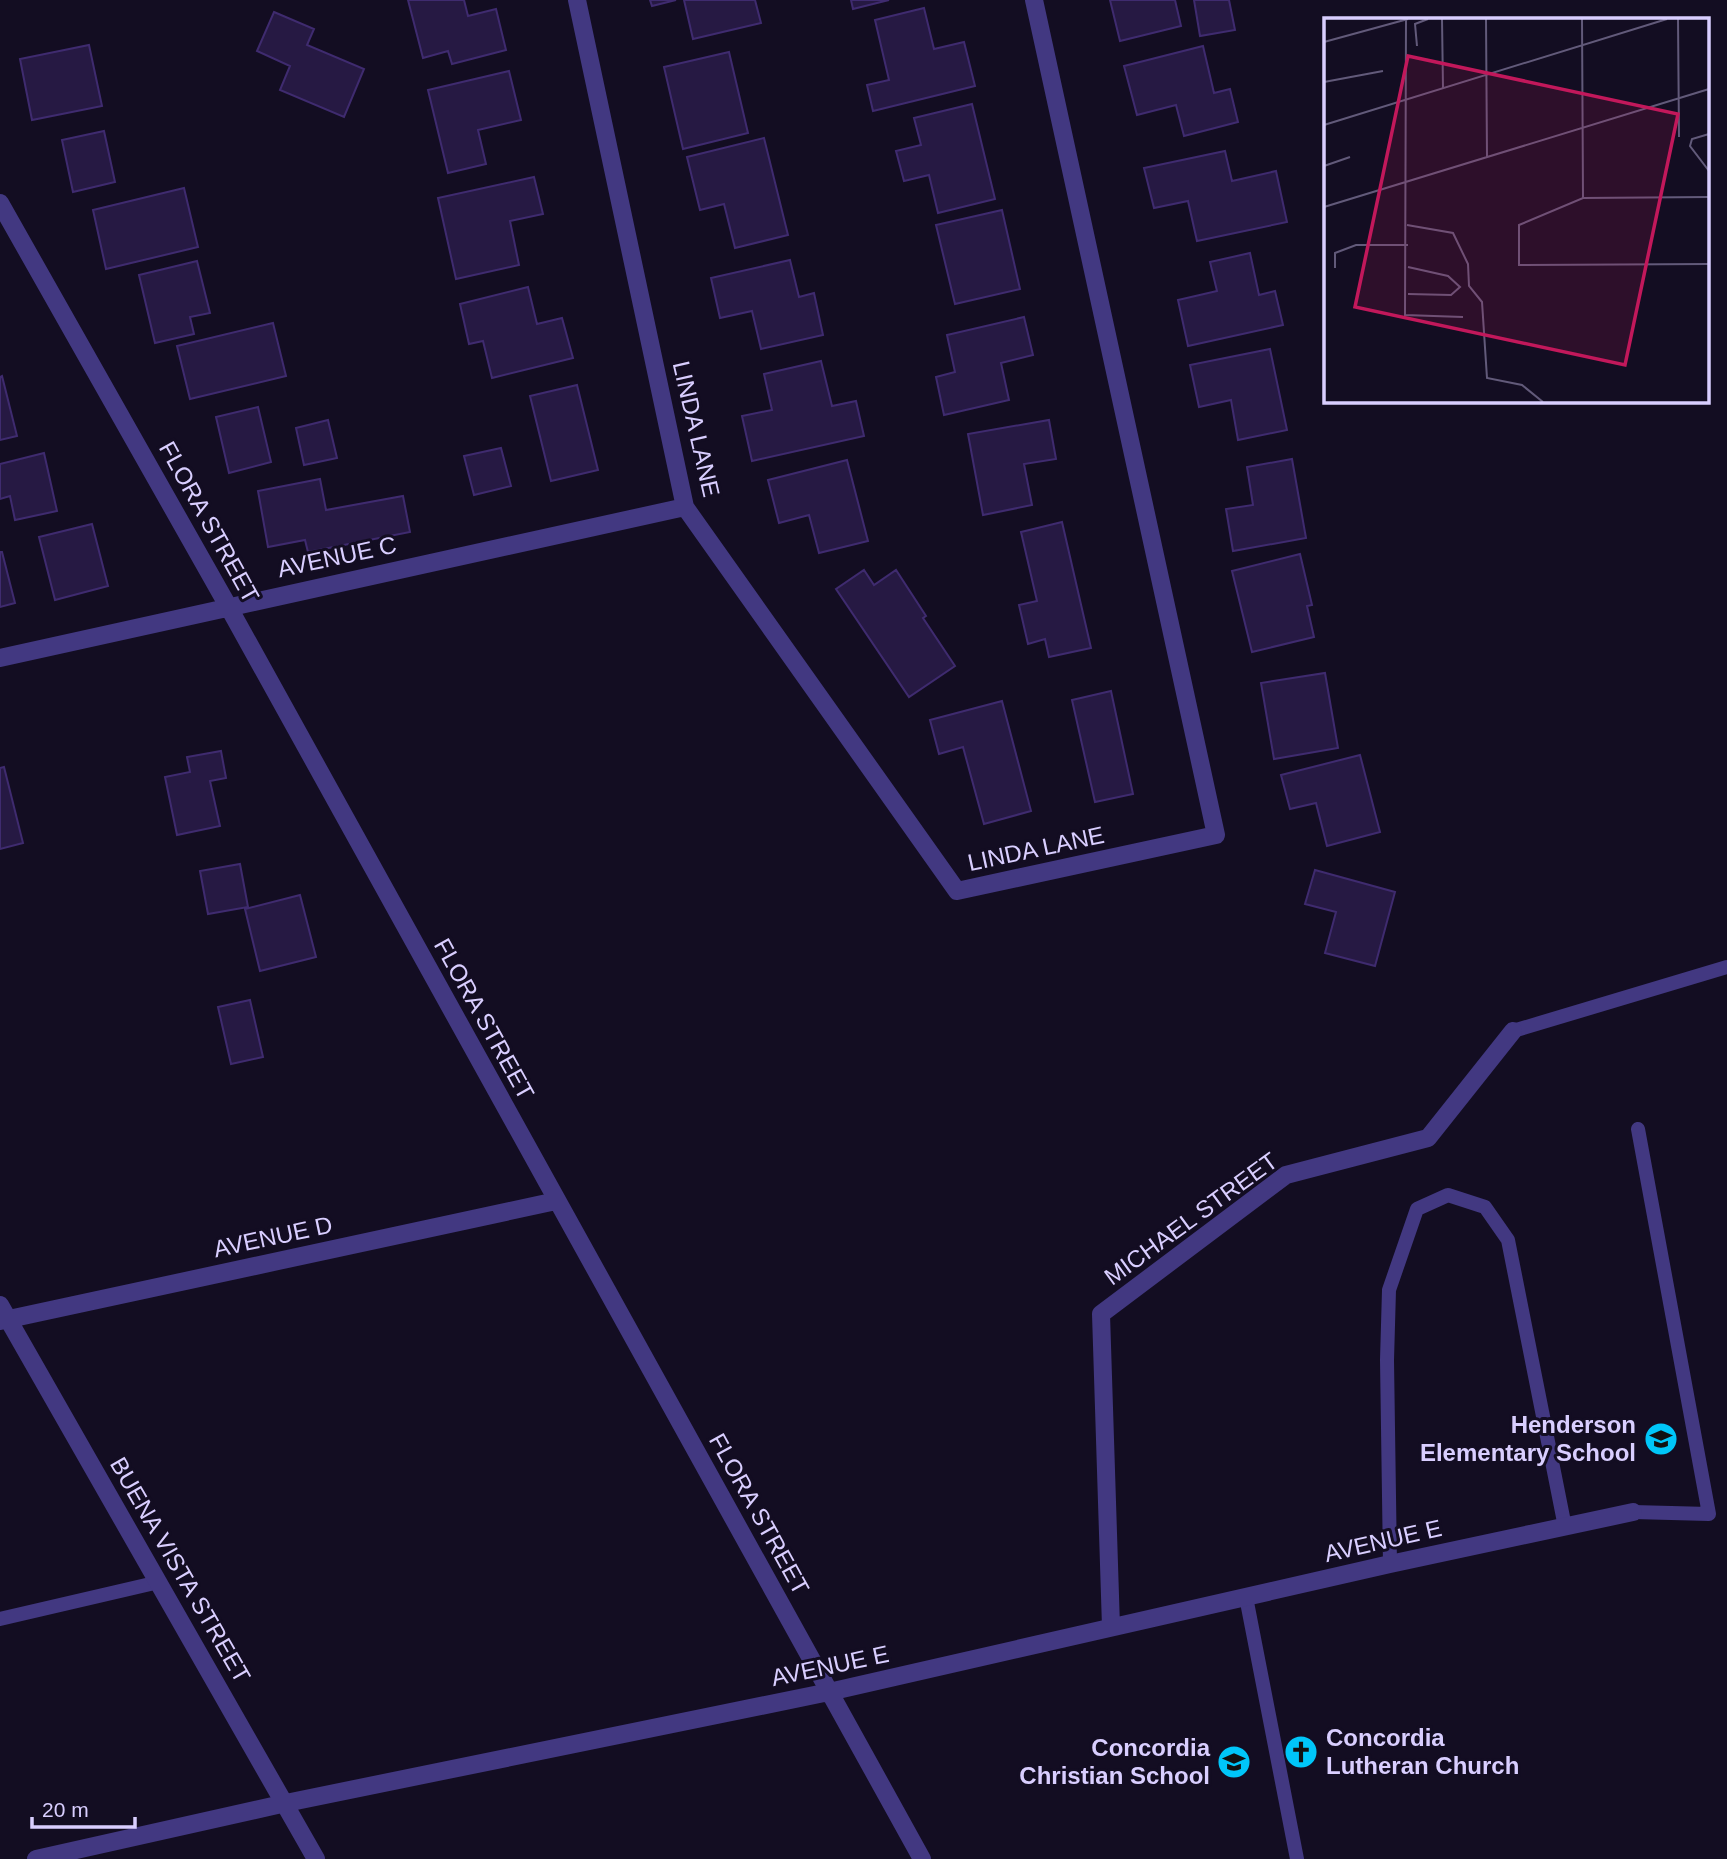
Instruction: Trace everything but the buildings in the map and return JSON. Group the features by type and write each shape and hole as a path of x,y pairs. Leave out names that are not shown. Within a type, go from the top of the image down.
{"street":[{"name":"LINDA LANE","path":"576,0 685,507 957,891 1216,835 1034,0"},
{"name":"FLORA STREET","path":"0,203 228,606 922,1859"},
{"name":"AVENUE C","path":"0,658 685,507"},
{"name":"MICHAEL STREET","path":"1111,1627 1101,1314 1286,1175 1427,1138 1513,1031"},
{"name":"AVENUE D","path":"3,1315 556,1201"},
{"name":"BUENA VISTA STREET","path":"3,1315 316,1859"},
{"name":"AVENUE E","path":"36,1859 286,1803 829,1692 1390,1564 1633,1512"}],"lane":[{"name":"MICHAEL STREET","path":"1513,1031 1727,967"},
{"path":"1633,1512 1709,1514 1638,1129"},
{"path":"1390,1564 1387,1360 1389,1290 1417,1209 1448,1195 1485,1207 1508,1240 1565,1527"},
{"path":"0,1619 159,1582"},
{"path":"1246,1597 1297,1859"}],"place":[{"name":"Henderson Elementary School","path":"1661,1439"},
{"name":"Concordia Lutheran Church","path":"1301,1752"},
{"name":"Concordia Christian School","path":"1234,1762"}]}
